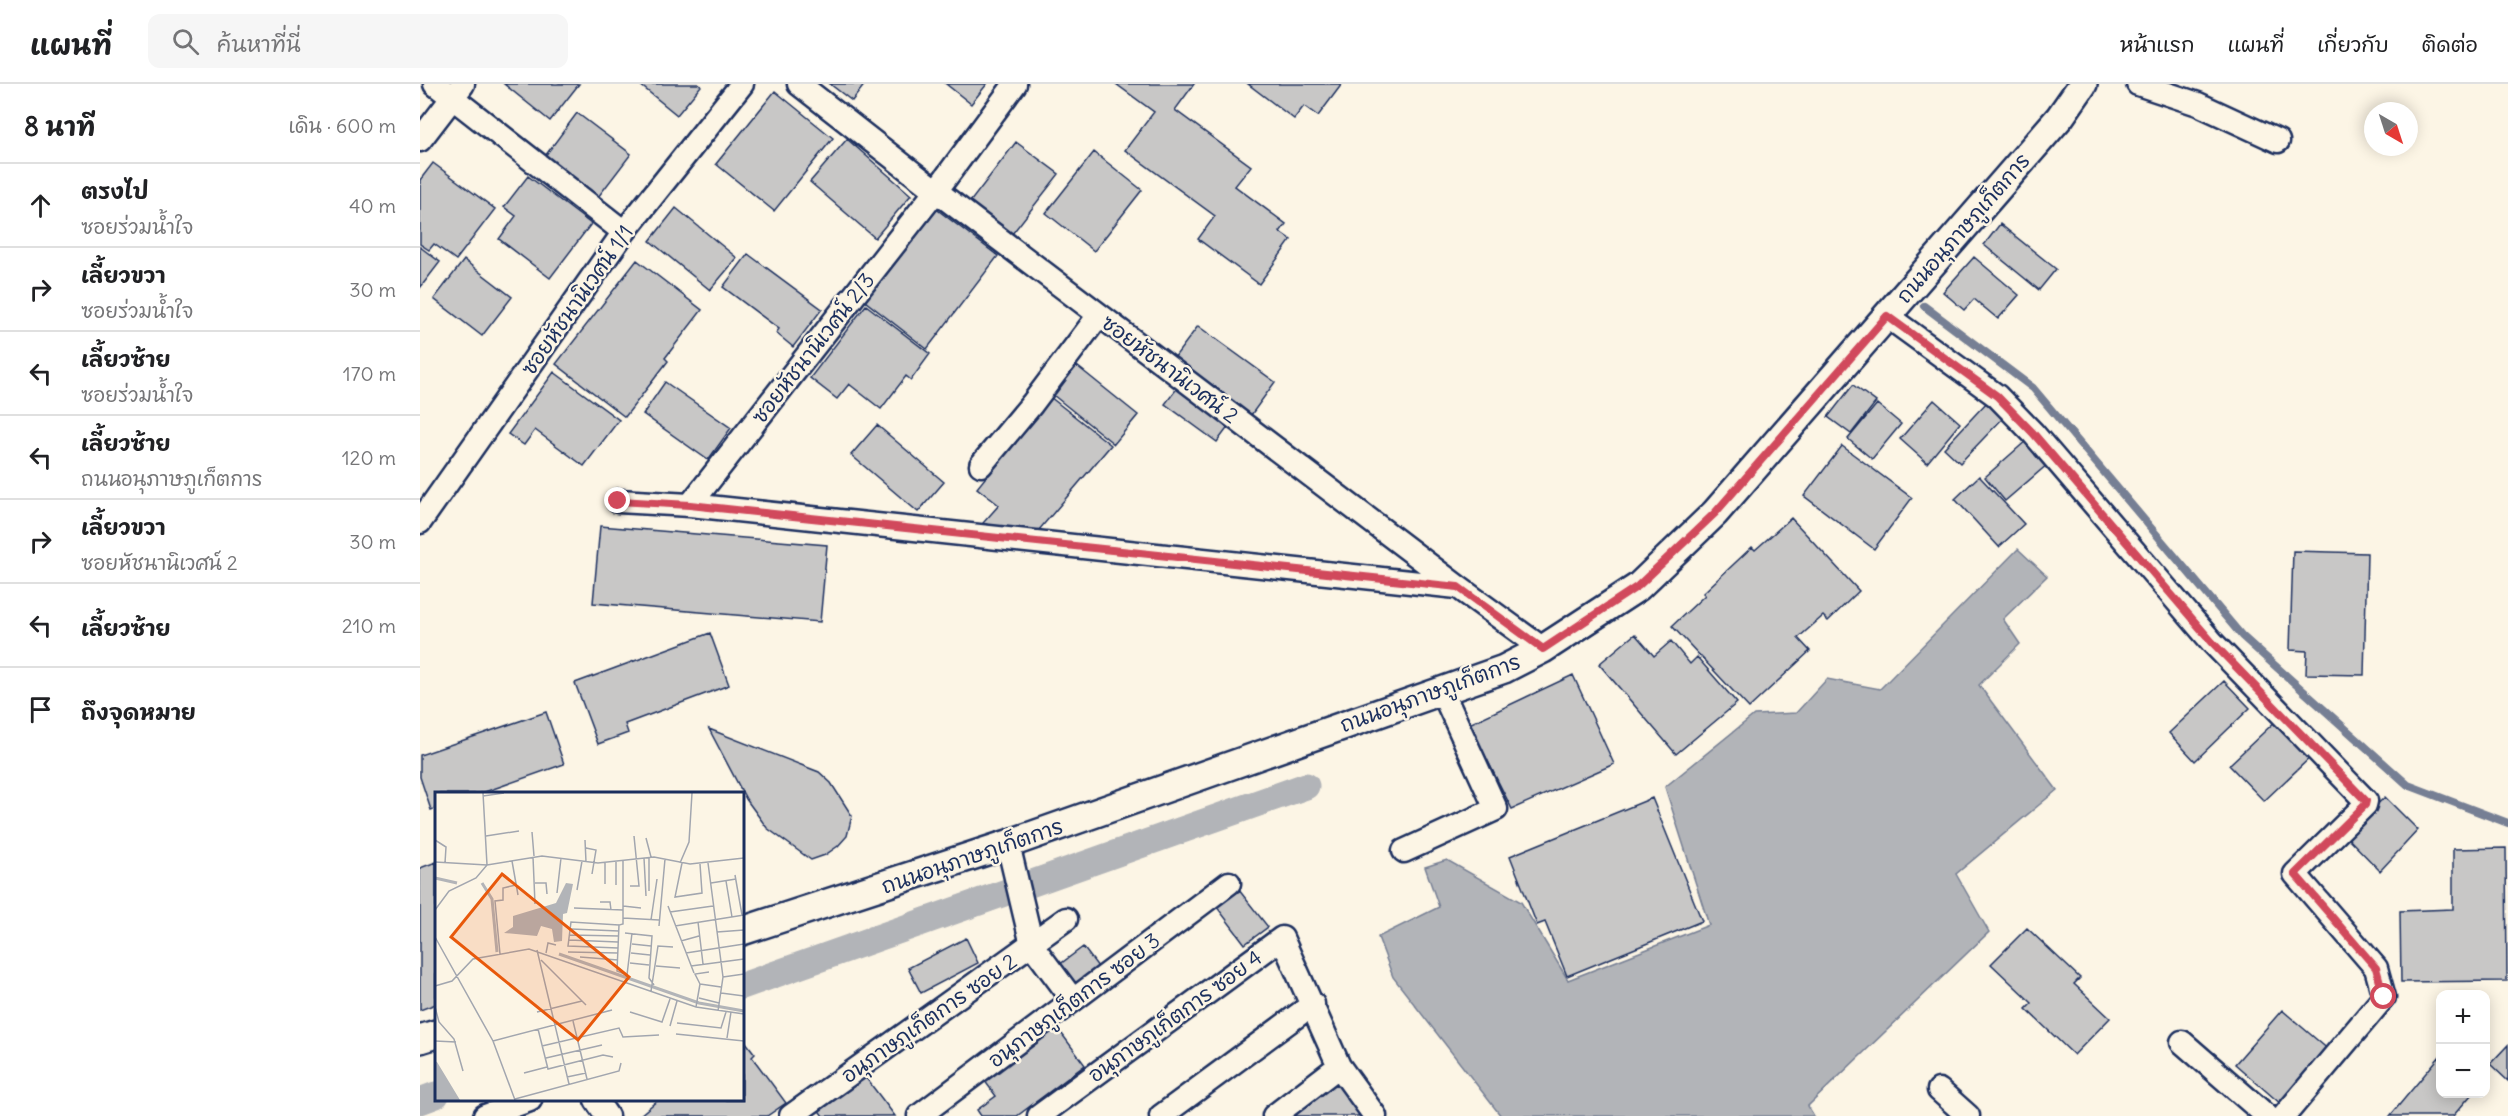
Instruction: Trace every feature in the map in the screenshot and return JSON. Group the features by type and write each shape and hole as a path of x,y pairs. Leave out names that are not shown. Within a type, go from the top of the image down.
{"street":[{"name":"ซอยหัชนานิเวศน์ 1/1","path":"420,522 624,232 742,84"},
{"name":"ซอยหัชนานิเวศน์ 2","path":"800,84 1099,315 1543,649"},
{"name":"ซอยหัชนานิเวศน์ 2/3","path":"690,505 936,191 1015,84"},
{"name":"ถนนอนุภาษภูเก็ตการ","path":"744,930 1008,844 1504,669 1543,649 1638,586 1715,513 2060,117 2083,84"},
{"path":"2138,84 2198,104 2278,141"},
{"path":"420,140 450,89 624,232"},
{"path":"981,465 1032,404 1099,315"},
{"path":"1887,316 1997,396 2033,433 2212,642 2366,801 2365,805 2295,874 2376,968 2384,997 2283,1116"},
{"path":"618,501 690,505 1458,587"},
{"path":"1404,851 1496,809 1442,691"},
{"path":"1008,844 1032,945 1073,1000"},
{"name":"อนุภาษภูเก็ตการ ซอย 3","path":"919,1116 1229,884"},
{"name":"อนุภาษภูเก็ตการ ซอย 2","path":"791,1116 1066,919"},
{"name":"อนุภาษภูเก็ตการ ซอย 4","path":"1039,1116 1282,938 1313,1004"},
{"path":"1161,1116 1313,1004 1339,1066 1375,1116"},
{"path":"420,1039 435,1034"},
{"path":"2182,1042 2267,1116"},
{"path":"1274,1116 1339,1066"},
{"path":"1939,1090 1968,1116"},
{"path":"485,1116 527,1101"},
{"path":"598,1101 608,1116"}],"shaded area":[{"path":"2018,549 2047,576 2003,619 2020,644 1979,685 2057,790 1956,874 1989,932 1808,1106 1814,1116 1501,1116 1393,977 1378,937 1439,907 1425,867 1447,860 1521,902 1568,980 1709,925 1665,787 1754,715 1796,713 1827,679 1880,689"}],"building":[{"path":"504,84 579,84 550,121"},
{"path":"639,84 698,84 701,86 677,115"},
{"path":"830,84 865,84 852,101"},
{"path":"946,84 987,84 971,104"},
{"path":"1116,84 1194,84 1175,110 1251,166 1235,186 1286,224 1280,232 1291,240 1259,284 1198,239 1215,216 1125,150 1154,112"},
{"path":"1248,84 1342,84 1318,116 1304,106 1294,119"},
{"path":"775,91 833,138 774,211 716,164"},
{"path":"577,113 631,154 595,201 542,160"},
{"path":"847,139 911,195 875,238 810,182"},
{"path":"1016,142 1059,174 1012,234 970,202"},
{"path":"1094,152 1142,190 1094,251 1046,213"},
{"path":"433,163 495,209 456,260 434,244 429,250 420,244 420,180"},
{"path":"528,176 591,224 550,278 499,239 516,216 504,207"},
{"path":"676,208 737,258 710,290 650,241"},
{"path":"935,208 998,256 927,349 865,301"},
{"path":"2000,224 2056,269 2039,290 1984,245"},
{"path":"420,247 440,262 420,288"},
{"path":"748,254 822,309 793,347 776,333 779,329 723,287"},
{"path":"1974,257 2019,295 1998,319 1974,299 1964,310 1943,292"},
{"path":"464,260 512,297 482,336 434,299"},
{"path":"637,260 702,310 665,358 668,361 625,417 556,364"},
{"path":"866,305 930,354 911,380 906,376 881,409 849,384 837,399 810,378"},
{"path":"1198,326 1275,382 1251,415 1174,358"},
{"path":"1077,366 1138,415 1114,444 1053,395"},
{"path":"554,372 619,420 584,466 535,430 524,445 508,434"},
{"path":"665,382 731,428 708,460 643,414"},
{"path":"1853,385 1876,402 1851,434 1828,417"},
{"path":"1178,387 1229,426 1217,442 1165,404"},
{"path":"1050,397 1111,445 1033,537 983,523 999,505 977,488"},
{"path":"1934,400 1960,423 1927,463 1900,439"},
{"path":"1988,401 2004,417 1960,463 1944,448"},
{"path":"1877,404 1901,424 1872,459 1848,439"},
{"path":"877,425 944,482 918,512 851,455"},
{"path":"2027,440 2048,464 2005,501 1985,477"},
{"path":"1842,446 1912,498 1874,549 1804,496"},
{"path":"1979,476 2024,524 1999,547 1955,499"},
{"path":"1791,518 1859,591 1828,621 1823,616 1798,638 1810,651 1749,708 1672,626 1752,547 1755,550"},
{"path":"600,526 827,545 820,622 593,603"},
{"path":"2293,551 2367,553 2364,675 2306,674 2307,651 2290,650"},
{"path":"710,633 729,685 625,724 628,733 598,744 575,683"},
{"path":"1635,634 1654,656 1671,641 1690,664 1697,657 1737,703 1676,754 1599,664"},
{"path":"1573,675 1614,764 1512,809 1469,724"},
{"path":"2224,681 2250,708 2195,761 2169,733"},
{"path":"546,712 564,764 485,792 435,792 435,808 431,810 420,777 420,755"},
{"path":"2281,716 2315,753 2264,801 2229,765"},
{"path":"709,729 819,772 831,783 852,816 847,836 825,855 811,860 767,828 742,792"},
{"path":"2385,797 2418,830 2380,871 2345,835"},
{"path":"1652,798 1702,921 1567,976 1545,922 1537,925 1510,856"},
{"path":"2506,848 2507,981 2401,982 2400,911 2453,909 2453,849"},
{"path":"435,862 435,1004 420,1010 420,868"},
{"path":"1235,885 1268,927 1245,944 1213,902"},
{"path":"2027,928 2080,978 2074,984 2110,1018 2074,1055 2026,1009 2032,1003 1991,964"},
{"path":"966,938 978,963 921,993 908,968"},
{"path":"1083,947 1102,972 1074,994 1055,968"},
{"path":"2282,1010 2330,1051 2282,1105 2235,1064"},
{"path":"1056,1026 1085,1065 1017,1116 981,1116 977,1110 996,1096 984,1080"},
{"path":"744,1040 755,1054 752,1057 786,1103 767,1116 639,1116 657,1101 744,1101"},
{"path":"2508,1045 2508,1081 2490,1064"},
{"path":"2436,1061 2436,1098 2469,1098 2453,1116 2390,1116"},
{"path":"860,1070 895,1116 823,1116 814,1104"},
{"path":"1337,1081 1365,1116 1291,1116"}],"waterway":[{"path":"1924,306 2033,388 2242,636 2408,785 2508,823"},
{"path":"744,985 1306,786"},
{"path":"420,1101 435,1095"}],"route":[{"path":"618,501 690,505 1458,587 1543,649 1638,586 1715,513 1887,316 1997,396 2033,433 2212,642 2325,756 2366,801 2365,805 2295,874 2376,968 2384,997"}]}
